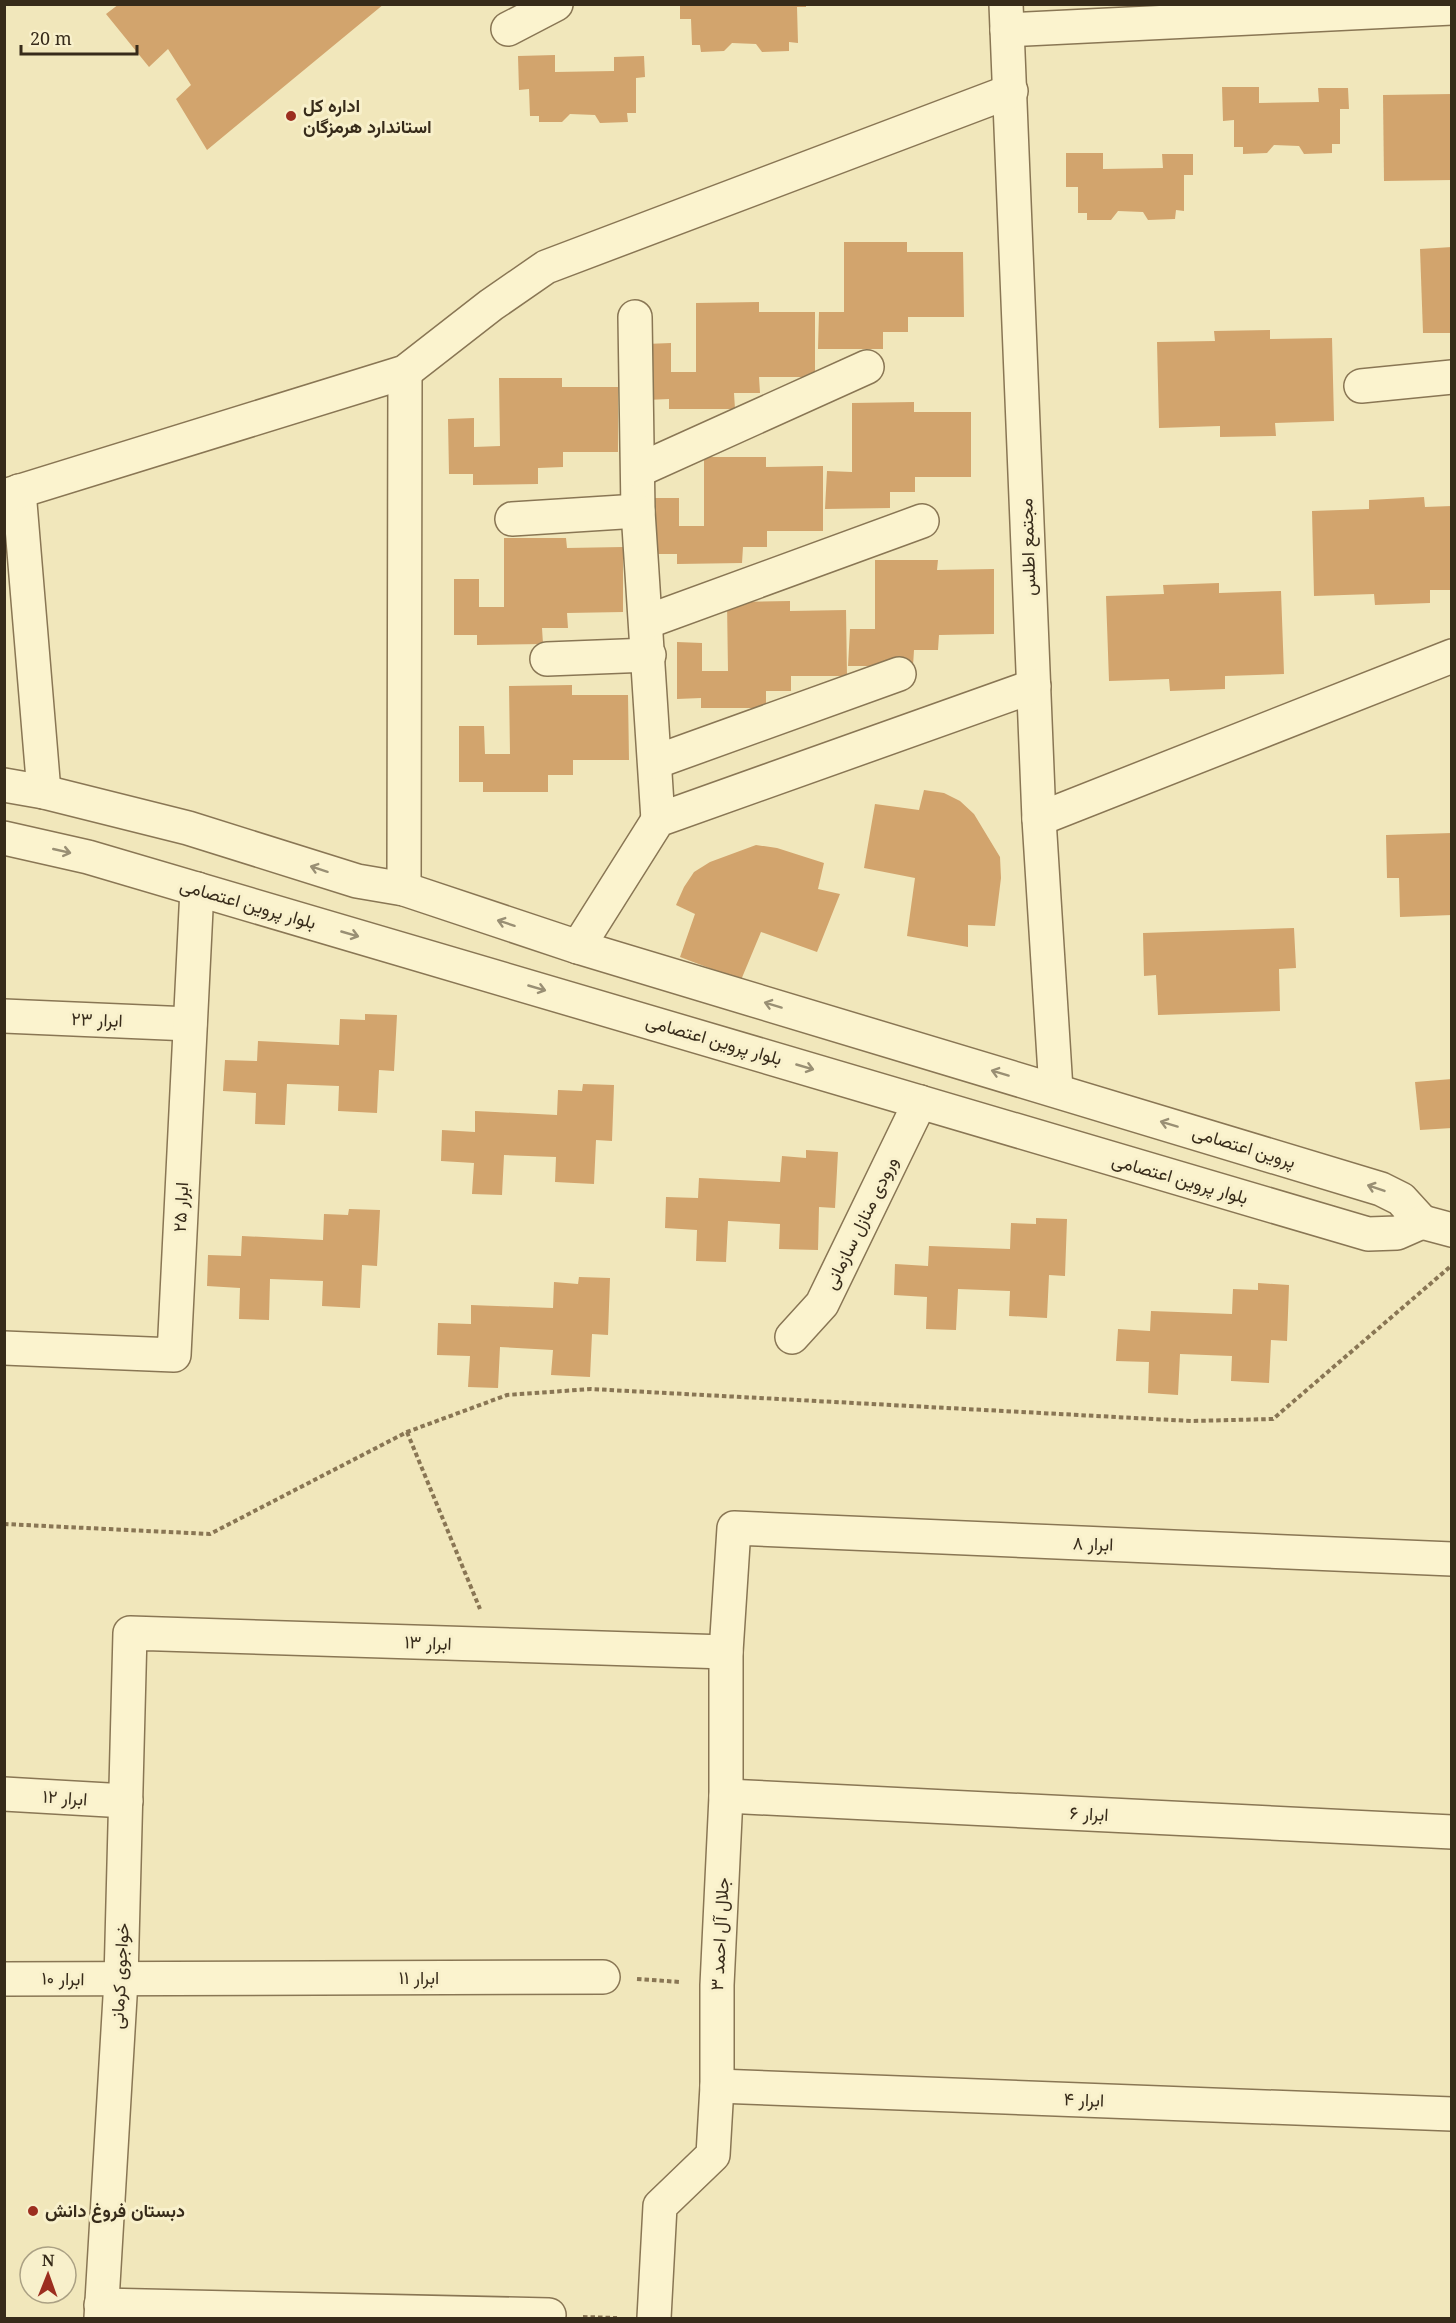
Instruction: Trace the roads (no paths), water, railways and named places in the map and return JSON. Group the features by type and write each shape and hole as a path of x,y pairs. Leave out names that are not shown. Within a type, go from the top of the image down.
{"street":[{"path":"508,29 556,4"},
{"path":"1006,17 1452,8"},
{"name":"مجتمع اطلس","path":"1006,17 1011,91 1039,819 1056,1090"},
{"path":"44,792 12,494 405,372 491,305 546,267 1011,91"},
{"path":"578,947 658,820 638,510 635,316"},
{"path":"639,470 867,367"},
{"path":"404,889 405,372"},
{"path":"1361,386 1452,377"},
{"path":"512,519 638,510"},
{"path":"646,622 922,521"},
{"path":"546,658 649,655"},
{"path":"1039,819 1452,656"},
{"path":"655,762 899,674"},
{"path":"658,820 1034,686"},
{"path":"4,785 44,792 188,828 357,881 404,889 578,947 1056,1090"},
{"name":"بلوار پروین اعتصامی","path":"4,838 88,857 1368,1233 1397,1233 1437,1226"},
{"name":"ابرار ۲۵","path":"4,1347 174,1355 197,889"},
{"name":"ابرار ۲۳","path":"4,1016 190,1024"},
{"name":"پروین اعتصامی","path":"1056,1090 1381,1189 1401,1199 1437,1226"},
{"name":"ورودی منازل سازمانی","path":"792,1337 822,1304 920,1102"},
{"name":"ابرار ۸","path":"734,1528 1452,1559"},
{"name":"جلال آل احمد ۳","path":"654,2319 660,2206 713,2155 717,2086 717,1985 726,1796 726,1652 734,1528"},
{"name":"ابرار ۱۳","path":"130,1633 726,1652"},
{"name":"خواجوی کرمانی","path":"101,2312 121,1980 130,1633"},
{"name":"ابرار ۱۲","path":"4,1794 126,1801"},
{"name":"ابرار ۶","path":"726,1796 1452,1832"},
{"name":"ابرار ۱۱","path":"121,1980 603,1977"},
{"name":"ابرار ۱۰","path":"4,1979 121,1980"},
{"name":"ابرار ۴","path":"717,2086 1452,2114"},
{"path":"101,2312 549,2315"}],"place":[{"name":"اداره کل استاندارد هرمزگان","path":"291,116"},
{"name":"دبستان فروغ دانش","path":"33,2211"}]}
